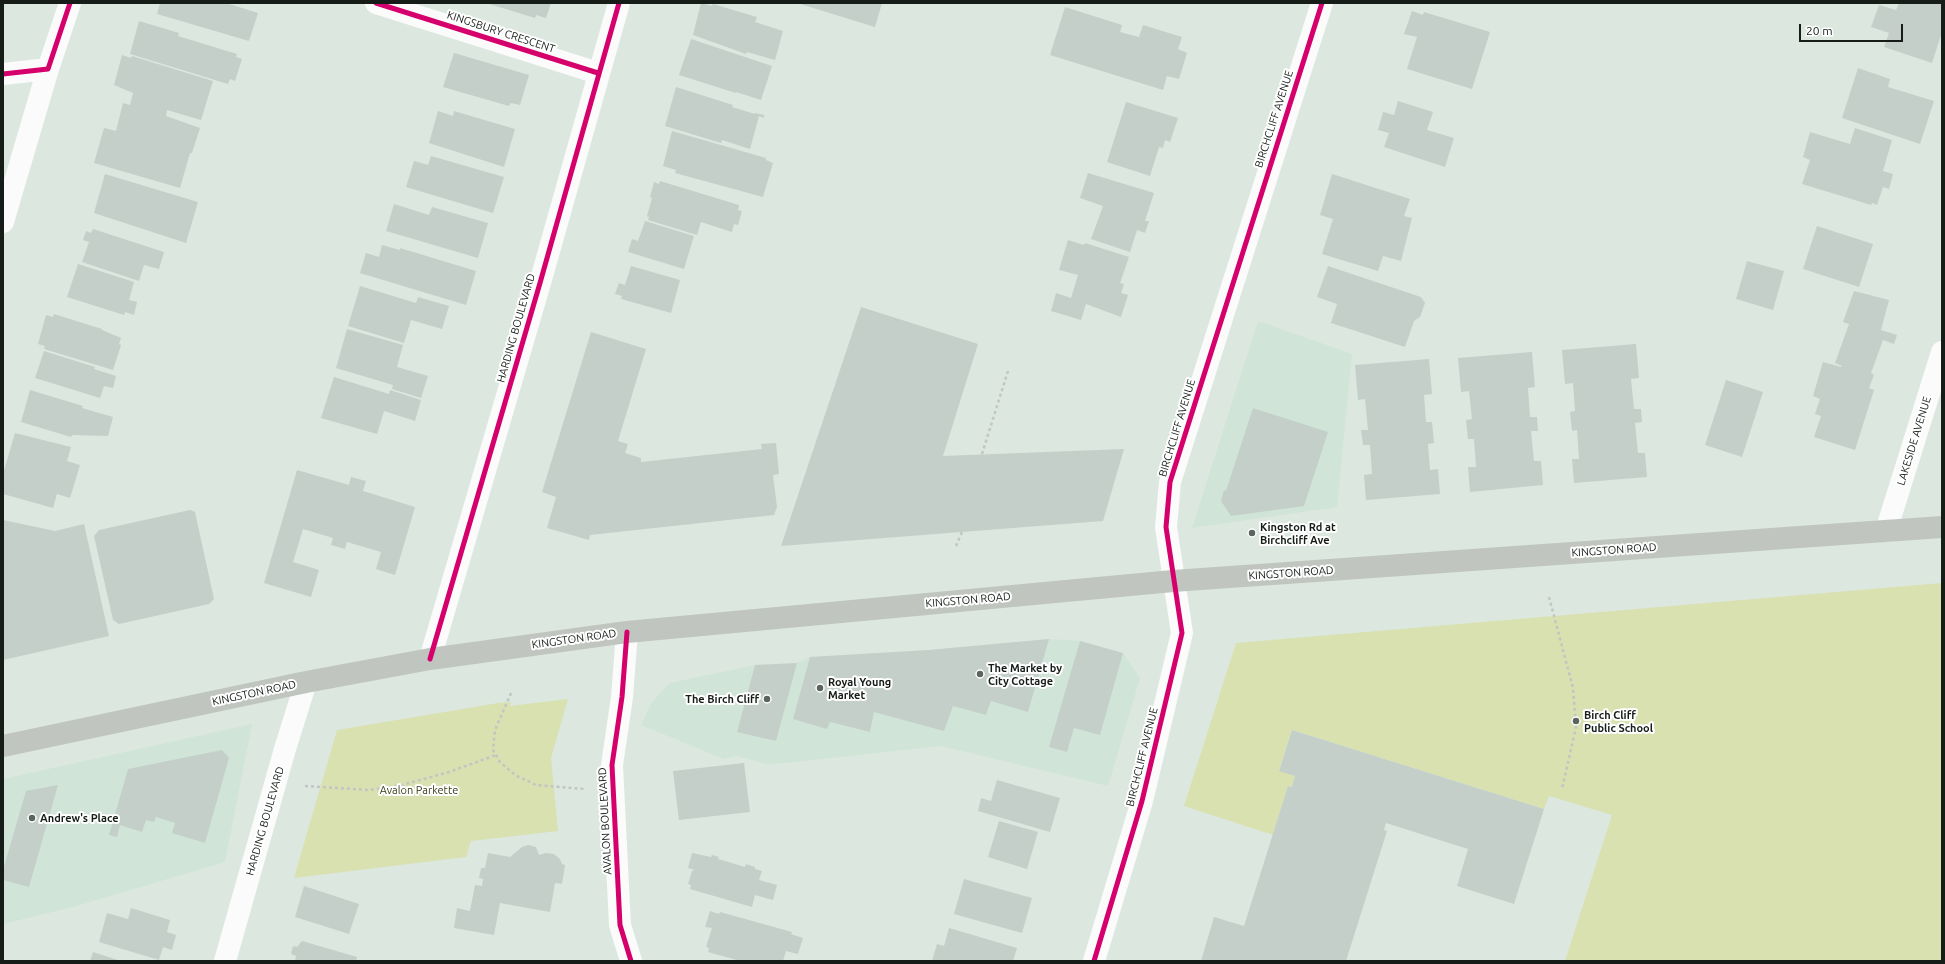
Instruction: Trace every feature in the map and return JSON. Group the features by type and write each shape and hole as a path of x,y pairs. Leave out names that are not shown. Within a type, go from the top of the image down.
{"main road":[{"name":"KINGSTON ROAD","path":"3,746 306,682 430,659 627,632 1173,581 1942,527"}],"street":[{"path":"3,222 48,69 70,3"},
{"name":"KINGSBURY CRESCENT","path":"376,3 598,73"},
{"name":"HARDING BOULEVARD","path":"430,659 540,283 598,73 619,3"},
{"name":"BIRCHCLIFF AVENUE","path":"1094,961 1142,800 1182,633 1166,527 1170,482 1322,3"},
{"path":"3,74 48,69"},
{"name":"LAKESIDE AVENUE","path":"1886,531 1942,352"},
{"name":"AVALON BOULEVARD","path":"627,632 622,697 612,765 620,925 631,961"},
{"name":"HARDING BOULEVARD","path":"225,961 285,748 306,682"}],"path":[{"path":"982,454 1008,371"},
{"path":"956,546 962,532"},
{"path":"1549,597 1573,688 1576,727 1562,790"},
{"path":"511,693 495,730 493,750 500,762 515,774 536,785 613,790"},
{"path":"305,786 369,790 402,785 449,772 496,755"}],"shaded area":[{"path":"1258,321 1352,354 1337,507 1192,528"},
{"path":"1049,639 1080,641 1123,653 1140,678 1108,786 941,746 785,763 766,764 737,756 724,759 641,725 652,702 670,683 755,665 797,663 810,657 929,650"},
{"path":"252,724 225,862 73,907 3,924 3,779"}],"green space":[{"name":"Birch Cliff Public School","path":"1942,583 1942,961 1565,961 1612,815 1549,796 1544,809 1292,730 1279,770 1295,776 1292,787 1288,786 1273,835 1184,806 1236,643"},
{"name":"Avalon Parkette","path":"568,699 551,758 558,831 471,841 466,857 294,878 337,730 498,703 511,702 510,706"}],"building":[{"path":"160,3 226,3 258,13 249,41 157,14"},
{"path":"486,3 551,3 546,18 536,15 535,18"},
{"path":"701,3 712,6 713,4 757,17 755,22 783,31 775,60 747,52 746,54 693,35"},
{"path":"797,3 882,3 875,27"},
{"path":"1899,3 1942,4 1942,32 1932,63 1884,47 1889,33 1871,27 1879,5 1896,10"},
{"path":"1065,7 1122,25 1120,32 1139,37 1143,25 1182,37 1178,49 1187,53 1179,79 1167,76 1163,90 1050,55"},
{"path":"1412,11 1423,15 1424,12 1490,32 1472,89 1407,69 1417,37 1404,34"},
{"path":"139,21 179,33 178,36 237,54 236,57 242,59 235,81 230,79 228,84 130,54"},
{"path":"691,39 772,66 761,100 679,75"},
{"path":"454,53 529,75 520,105 511,103 509,106 443,87"},
{"path":"122,55 131,58 132,56 213,81 201,120 167,110 166,116 200,128 192,153 190,153 180,188 94,163 104,128 116,131 123,103 130,105 133,93 114,85"},
{"path":"1858,68 1890,79 1888,87 1934,101 1920,144 1842,118"},
{"path":"676,87 733,105 732,107 755,114 764,115 764,118 759,116 750,149 722,140 721,143 665,126"},
{"path":"1398,101 1433,112 1427,130 1454,138 1445,167 1384,147 1389,133 1378,130 1383,112 1394,115"},
{"path":"1126,102 1178,118 1170,142 1165,140 1163,148 1159,147 1150,176 1107,162"},
{"path":"438,111 453,116 454,111 515,129 504,167 429,143"},
{"path":"1855,128 1892,140 1883,171 1893,174 1889,189 1883,187 1877,205 1872,203 1871,205 1802,184 1810,160 1803,157 1810,132 1850,144"},
{"path":"672,131 766,158 766,160 773,163 763,197 675,173 676,170 663,166"},
{"path":"431,156 504,177 493,213 406,187 414,161 428,165"},
{"path":"1088,173 1154,193 1145,221 1149,221 1145,233 1137,230 1130,252 1091,239 1103,206 1080,198"},
{"path":"105,174 198,202 186,243 94,213"},
{"path":"1332,174 1410,199 1404,216 1412,218 1401,261 1383,256 1378,271 1322,254 1333,219 1320,215"},
{"path":"660,181 739,205 738,210 742,211 738,225 734,224 732,232 701,222 697,235 648,220 649,217 647,216 652,198 650,197 654,182 659,184"},
{"path":"394,204 429,215 432,207 488,223 478,258 386,231"},
{"path":"645,221 694,236 684,269 628,252 632,239 638,241"},
{"path":"1817,226 1873,244 1859,287 1803,269"},
{"path":"93,229 164,252 159,269 144,265 139,281 82,262 89,242 83,240 86,231 91,233"},
{"path":"1068,240 1084,245 1085,243 1129,257 1120,283 1124,284 1121,293 1128,295 1121,317 1086,304 1081,320 1051,311 1056,293 1071,298 1078,275 1059,270"},
{"path":"382,245 400,250 400,248 476,271 466,305 360,273 366,253 379,257"},
{"path":"1747,261 1784,271 1773,310 1736,299"},
{"path":"78,264 134,282 129,300 137,302 134,315 125,312 124,315 67,297"},
{"path":"631,266 680,280 671,313 621,299 622,296 615,294 619,283 625,285"},
{"path":"1328,266 1421,297 1425,303 1420,317 1414,321 1405,347 1331,323 1337,304 1317,297"},
{"path":"360,286 416,303 418,297 449,306 442,329 411,320 404,343 348,326"},
{"path":"1854,291 1889,300 1881,330 1897,335 1894,344 1883,340 1871,373 1874,375 1869,388 1874,390 1855,450 1814,437 1821,416 1815,414 1820,399 1813,396 1823,362 1842,366 1835,363 1849,324 1843,322"},
{"path":"861,307 978,344 943,456 1124,449 1103,521 781,546"},
{"path":"54,314 102,329 121,338 119,344 121,345 113,370 44,349 45,346 38,344 46,315 53,317"},
{"path":"347,329 403,345 397,367 428,376 421,398 392,389 393,385 336,368"},
{"path":"591,332 646,349 618,441 628,444 625,453 641,458 641,462 762,449 761,444 776,443 779,474 773,475 777,507 774,515 590,535 589,540 547,528 556,497 542,492"},
{"path":"1636,344 1639,378 1631,379 1634,409 1641,409 1642,422 1635,423 1638,453 1645,453 1647,477 1574,483 1572,459 1579,459 1577,430 1572,431 1570,412 1575,411 1573,383 1565,384 1562,350"},
{"path":"44,351 95,367 94,369 116,376 113,388 104,386 100,398 35,378"},
{"path":"1532,352 1535,387 1528,388 1530,417 1537,417 1538,431 1531,431 1534,461 1541,461 1543,485 1470,492 1468,467 1476,467 1474,439 1468,439 1466,420 1472,419 1469,391 1461,392 1458,358"},
{"path":"1429,359 1432,394 1424,395 1426,422 1432,422 1434,443 1428,444 1430,470 1438,469 1440,494 1366,500 1364,475 1372,474 1370,445 1363,445 1361,430 1368,430 1365,399 1358,400 1355,365"},
{"path":"334,377 389,394 390,390 421,400 415,421 384,411 377,434 321,418"},
{"path":"1726,380 1763,392 1742,457 1705,445"},
{"path":"30,390 113,417 108,436 72,435 71,437 21,422"},
{"path":"1253,408 1328,432 1304,506 1231,516 1221,501 1224,490 1226,491"},
{"path":"15,433 71,447 67,461 80,465 70,498 57,494 53,508 3,494 3,474"},
{"path":"297,470 349,485 351,477 366,481 363,491 415,507 395,575 376,569 381,552 347,542 345,549 331,545 333,538 303,529 293,562 319,570 311,597 264,583"},
{"path":"190,510 195,512 214,599 209,604 119,624 113,620 94,536 99,530"},
{"path":"3,520 55,531 84,524 109,636 3,660"},
{"path":"1049,639 1028,712 991,701 986,715 953,706 944,731 874,712 870,732 830,722 827,729 793,719 810,657 929,650"},
{"path":"1080,641 1123,653 1100,735 1074,728 1067,752 1049,747"},
{"name":"The Birch Cliff","path":"797,663 776,741 737,732 755,665"},
{"path":"1292,730 1544,809 1514,904 1457,886 1468,849 1386,823 1384,830 1387,831 1346,961 1201,961 1214,917 1244,926 1288,786 1292,787 1295,776 1279,771"},
{"path":"222,750 229,758 205,843 172,833 175,823 156,817 154,822 146,820 142,832 120,825 117,837 109,835 128,769"},
{"path":"744,763 750,812 679,820 673,771"},
{"path":"997,780 1060,798 1050,832 978,811 981,798 991,801"},
{"path":"58,785 29,887 3,880 3,870 26,791"},
{"path":"999,821 1038,832 1027,869 988,857"},
{"path":"528,845 536,847 539,855 546,853 554,854 560,859 562,864 565,865 562,884 555,883 550,912 500,903 494,935 454,928 457,908 470,911 475,885 482,886 483,879 479,878 481,868 485,868 488,853 510,857 522,847"},
{"path":"692,853 711,857 712,855 719,857 718,859 745,867 746,864 762,871 759,880 777,885 773,900 755,895 752,907 690,889 691,885 688,884 692,871 695,870 688,868"},
{"path":"964,879 1032,898 1022,933 954,914"},
{"path":"304,886 359,904 349,934 295,917"},
{"path":"131,908 170,920 167,932 176,935 172,950 163,947 159,960 99,942 107,913 128,919"},
{"path":"710,911 719,914 720,912 792,932 791,934 803,938 798,954 786,951 783,961 740,961 708,952 709,948 706,947 712,928 705,927"},
{"path":"949,928 1017,948 1013,961 932,961 937,944 944,946"},
{"path":"302,941 357,957 356,961 295,961 296,956 291,954 293,946 297,947"},
{"path":"93,952 121,961 90,961"}],"cycle path":[{"path":"3,74 48,69 70,3"},
{"path":"376,3 598,73"},
{"path":"430,659 540,283 619,3"},
{"path":"1094,961 1142,801 1182,633 1166,527 1170,482 1322,3"},
{"path":"627,632 622,697 612,765 620,925 631,961"}],"place":[{"name":"Kingston Rd at Birchcliff Ave","path":"1252,533"},
{"name":"The Market by City Cottage","path":"980,674"},
{"name":"Royal Young Market","path":"820,688"},
{"name":"The Birch Cliff","path":"767,699"},
{"name":"Birch Cliff Public School","path":"1576,721"},
{"name":"Andrew's Place","path":"32,818"}]}
